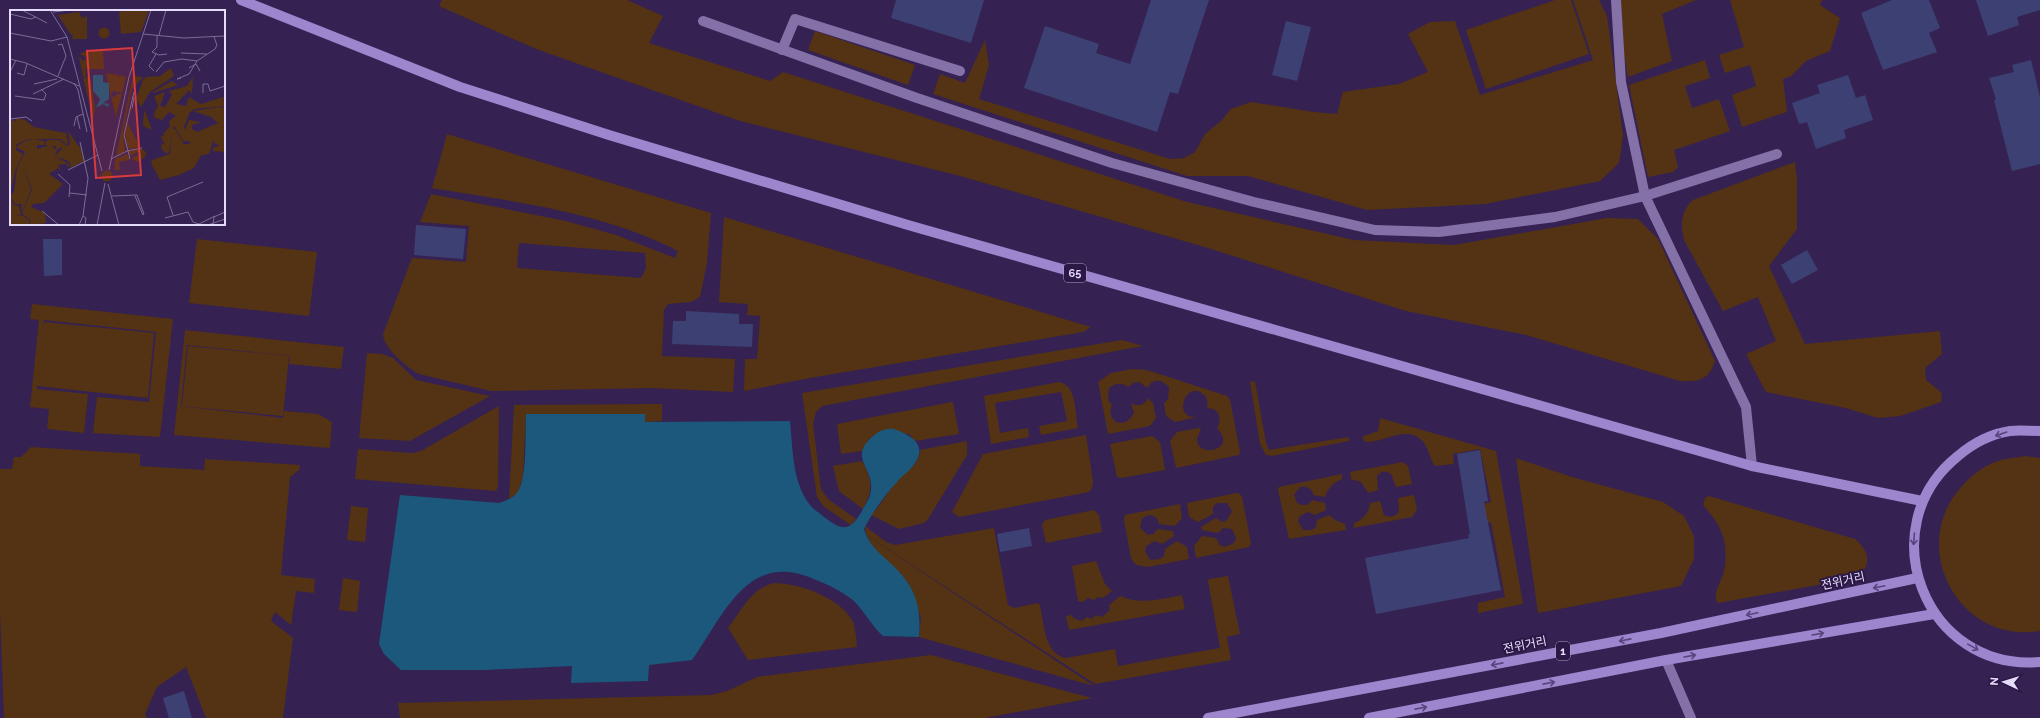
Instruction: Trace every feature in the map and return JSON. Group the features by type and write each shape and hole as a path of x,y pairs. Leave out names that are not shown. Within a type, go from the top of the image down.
{"main road":[{"name":"65","path":"241,0 460,87 908,225 1752,466 1922,501"},
{"path":"2040,431 2009,431 1973,444 1942,468 1922,501 1913,539 1917,578 1934,614 1958,639 1989,656 2023,663 2040,662"},
{"name":"전위거리","path":"1208,718 1661,633 1917,578"},
{"path":"1369,718 1666,660 1934,614"}],"street":[{"path":"1616,0 1621,82 1645,196 1746,407 1752,466"},
{"path":"782,50 795,19 960,71"},
{"path":"703,21 917,98 1112,163 1254,202 1375,230 1439,232 1555,217 1645,196 1777,154"},
{"path":"1666,660 1691,718"}],"shaded area":[{"path":"442,0 627,0 663,16 649,43 770,81 783,72 1187,202 1354,240 1454,245 1607,218 1638,219 1658,239 1715,361 1710,372 1706,376 1693,381 1680,381 1526,335 1406,311 1208,248 964,177 740,121 536,49 439,6"},
{"path":"1555,0 1571,0 1589,54 1486,89 1466,30"},
{"path":"1573,0 1599,0 1607,16 1623,135 1619,163 1600,181 1485,204 1367,210 1248,176 1187,176 933,94 940,74 965,83 985,40 989,65 979,99 1170,159 1184,158 1195,152 1205,134 1221,121 1231,109 1251,102 1337,114 1343,92 1399,84 1428,72 1408,34 1430,22 1455,21 1480,95 1593,60"},
{"path":"1618,0 1696,0 1662,14 1672,61 1628,77 1620,31"},
{"path":"1730,0 1822,0 1820,5 1840,18 1830,51 1806,61 1791,76 1783,79 1787,112 1742,127 1732,95 1756,86 1750,65 1725,73 1719,55 1744,47"},
{"path":"815,31 915,65 908,85 808,50"},
{"path":"1705,60 1710,78 1685,86 1692,108 1719,99 1730,131 1674,150 1678,167 1673,172 1648,177 1629,85"},
{"path":"447,134 711,213 707,263 700,297 691,302 668,304 664,310 662,356 735,359 733,392 652,388 491,391 419,374 414,371 391,351 384,339 383,334 412,258 466,262 469,226 420,222 431,194 566,221 616,235 675,258 678,251 619,227 558,210 432,188","holes":["519,243 645,253 646,268 641,278 517,268"]},
{"path":"1795,162 1797,180 1797,229 1769,266 1805,344 1940,331 1942,354 1925,368 1926,380 1942,393 1941,402 1900,416 1878,418 1846,408 1766,392 1746,354 1776,341 1758,297 1723,311 1685,242 1682,231 1682,220 1683,214 1693,200"},
{"path":"724,217 1091,327 1083,332 810,378 744,391 745,359 757,359 760,316 747,315 748,304 719,302"},
{"path":"197,239 317,252 309,316 189,303"},
{"path":"32,304 173,319 160,437 93,433 97,397 149,402 156,332 44,320 41,348 44,322 154,333 148,398 37,386 37,389 88,394 84,433 47,429 49,409 30,407 39,320 30,319"},
{"path":"185,330 344,347 341,369 289,364 290,356 187,345 181,406 283,418 284,411 318,414 332,422 330,448 174,435"},
{"path":"1122,340 1143,346 822,406 816,412 813,423 821,489 828,499 856,519 851,525 824,507 817,497 802,393"},
{"path":"188,346 289,356 283,416 182,406"},
{"path":"367,353 382,354 393,358 416,380 490,396 410,441 359,438"},
{"path":"1132,369 1147,370 1227,396 1230,400 1240,451 1239,455 1176,468 1170,441 1177,432 1199,428 1201,430 1197,439 1199,446 1204,449 1211,450 1218,448 1222,444 1223,437 1217,428 1220,418 1217,412 1211,408 1207,408 1208,402 1205,396 1199,391 1193,391 1188,394 1184,400 1183,406 1184,412 1189,416 1197,417 1175,422 1166,416 1164,403 1168,399 1169,387 1161,381 1152,382 1148,388 1139,382 1133,383 1128,387 1123,384 1118,384 1109,388 1108,400 1112,405 1111,411 1114,420 1122,423 1127,421 1131,418 1134,412 1131,404 1141,405 1147,401 1148,398 1153,403 1156,418 1150,426 1108,434 1098,382 1111,373"},
{"path":"1255,381 1266,443 1269,450 1349,437 1349,441 1272,456 1266,455 1260,444 1250,382"},
{"path":"1059,382 1065,384 1072,394 1078,428 1041,435 1039,426 1067,421 1061,392 995,403 1000,433 1028,428 1029,437 991,444 984,396"},
{"path":"952,402 959,434 915,441 909,434 879,432 869,439 862,451 841,454 837,424"},
{"path":"662,404 662,421 645,422 645,414 526,414 523,478 517,494 509,499 514,405"},
{"path":"499,406 498,486 496,491 355,479 358,449 412,453 421,451"},
{"path":"1380,418 1496,451 1523,604 1478,613 1478,603 1505,597 1491,522 1476,524 1472,506 1491,502 1480,449 1453,454 1454,464 1435,466 1424,443 1418,437 1404,434 1373,442 1365,442 1362,437 1378,431"},
{"path":"1086,435 1093,481 1092,488 1089,492 959,517 952,512 983,454"},
{"path":"1152,436 1160,442 1165,470 1122,478 1117,477 1110,444"},
{"path":"967,441 967,455 928,519 924,523 899,529 871,515 896,482 911,468 919,456 920,450"},
{"path":"31,447 140,454 140,466 204,470 205,459 300,465 299,470 290,477 281,575 315,579 314,593 296,591 291,625 275,612 271,621 293,638 283,718 206,718 186,667 157,687 145,714 147,718 4,718 0,611 0,469 12,469 14,457 21,457"},
{"path":"2025,456 2040,458 2040,631 2011,631 1985,623 1965,607 1949,586 1941,561 1939,535 1947,509 1963,485 1979,471 1993,463 2004,459"},
{"path":"1516,458 1572,477 1663,502 1684,516 1694,536 1694,559 1681,586 1538,613"},
{"path":"862,461 870,480 869,496 863,509 839,491 833,466"},
{"path":"1403,462 1408,466 1412,484 1396,487 1391,474 1384,472 1377,476 1378,490 1368,493 1361,482 1351,479 1350,472"},
{"path":"1342,474 1342,479 1331,486 1325,497 1313,495 1309,488 1305,487 1300,487 1294,495 1297,503 1301,505 1306,505 1312,500 1325,503 1326,510 1315,515 1308,512 1300,516 1298,521 1303,530 1312,530 1316,527 1317,520 1329,515 1335,520 1345,524 1346,530 1289,539 1278,490 1279,487"},
{"path":"1236,493 1240,494 1242,497 1251,543 1249,547 1196,558 1194,546 1202,536 1216,538 1220,545 1225,547 1234,543 1236,538 1232,529 1223,528 1218,533 1202,530 1201,527 1216,518 1222,522 1227,520 1232,511 1227,503 1217,503 1213,507 1213,514 1198,522 1189,517 1187,503"},
{"path":"1414,495 1417,510 1412,517 1354,528 1354,523 1363,518 1367,513 1370,503 1380,501 1384,515 1392,516 1399,512 1398,498"},
{"path":"1709,496 1855,539 1861,544 1867,555 1866,566 1863,571 1851,579 1718,603 1716,600 1716,592 1724,571 1725,548 1723,535 1713,517 1703,505 1705,498"},
{"path":"1180,504 1182,518 1175,526 1159,524 1154,516 1149,515 1142,519 1140,528 1148,535 1153,534 1158,529 1173,531 1174,536 1162,544 1155,541 1146,546 1145,551 1150,560 1160,559 1164,556 1165,549 1177,541 1187,547 1189,559 1148,567 1136,565 1131,558 1124,520 1125,515"},
{"path":"351,506 368,508 365,542 347,540"},
{"path":"1094,510 1099,515 1102,532 1046,543 1042,525 1045,520"},
{"path":"865,526 886,542 895,545 994,528 1008,605 1014,608 1038,603 1040,605 1044,629 1049,644 1053,651 1066,658 1115,649 1118,666 1220,648 1208,581 1209,579 1228,576 1240,634 1227,637 1231,660 1095,684 866,535"},
{"path":"866,535 1094,686 919,637 921,617 901,574 876,552"},
{"path":"1096,561 1105,584 1112,591 1103,598 1098,597 1094,600 1088,598 1083,602 1078,601 1072,566"},
{"path":"343,578 360,581 357,612 339,610"},
{"path":"774,583 806,589 828,598 838,605 852,620 857,647 748,660 728,628 742,607 753,595 766,586"},
{"path":"1182,595 1185,609 1069,630 1066,616 1072,615 1073,618 1082,621 1087,617 1092,619 1096,615 1102,617 1110,610 1109,605 1120,596 1128,599 1143,601"},
{"path":"931,655 1092,698 985,718 400,718 398,703 711,695 727,691 757,677"}],"water":[{"path":"526,414 645,414 645,422 790,421 794,465 804,496 812,507 830,522 841,527 849,526 854,523 868,501 870,495 870,477 862,456 863,449 867,442 879,432 887,429 894,429 908,435 917,443 919,448 917,460 883,499 864,529 870,543 896,568 911,588 915,596 919,612 919,637 883,636 856,603 837,590 816,580 792,572 772,573 755,579 740,591 727,606 692,660 649,665 648,681 571,683 572,666 485,670 401,670 384,654 379,644 400,495 499,503 506,501 516,494 520,488 525,456"}],"building":[{"path":"896,0 984,0 971,43 891,18"},
{"path":"1151,0 1209,0 1178,94 1170,92 1157,132 1024,88 1045,26 1099,44 1096,53 1130,64"},
{"path":"1892,0 1929,0 1940,28 1929,33 1937,52 1883,70 1861,13"},
{"path":"1976,0 2040,0 2040,10 2017,17 2019,25 1988,36"},
{"path":"1286,21 1311,27 1297,81 1272,75"},
{"path":"2031,60 2040,97 2040,164 2012,171 1994,100 1996,99 1989,78 2014,72 2012,65"},
{"path":"1848,75 1856,98 1865,95 1873,120 1844,130 1846,138 1816,149 1807,122 1799,124 1792,103 1820,93 1817,85"},
{"path":"416,225 466,229 463,259 414,255"},
{"path":"43,239 62,239 62,275 44,276"},
{"path":"1807,250 1818,270 1792,284 1781,265"},
{"path":"686,311 739,314 739,324 753,324 752,347 672,344 673,321 686,321"},
{"path":"1480,450 1488,501 1484,502 1501,590 1376,614 1365,558 1469,538 1468,534 1470,534 1457,454"},
{"path":"1029,528 1032,546 1000,552 997,534"},
{"path":"184,691 192,718 169,718 163,698"}]}
